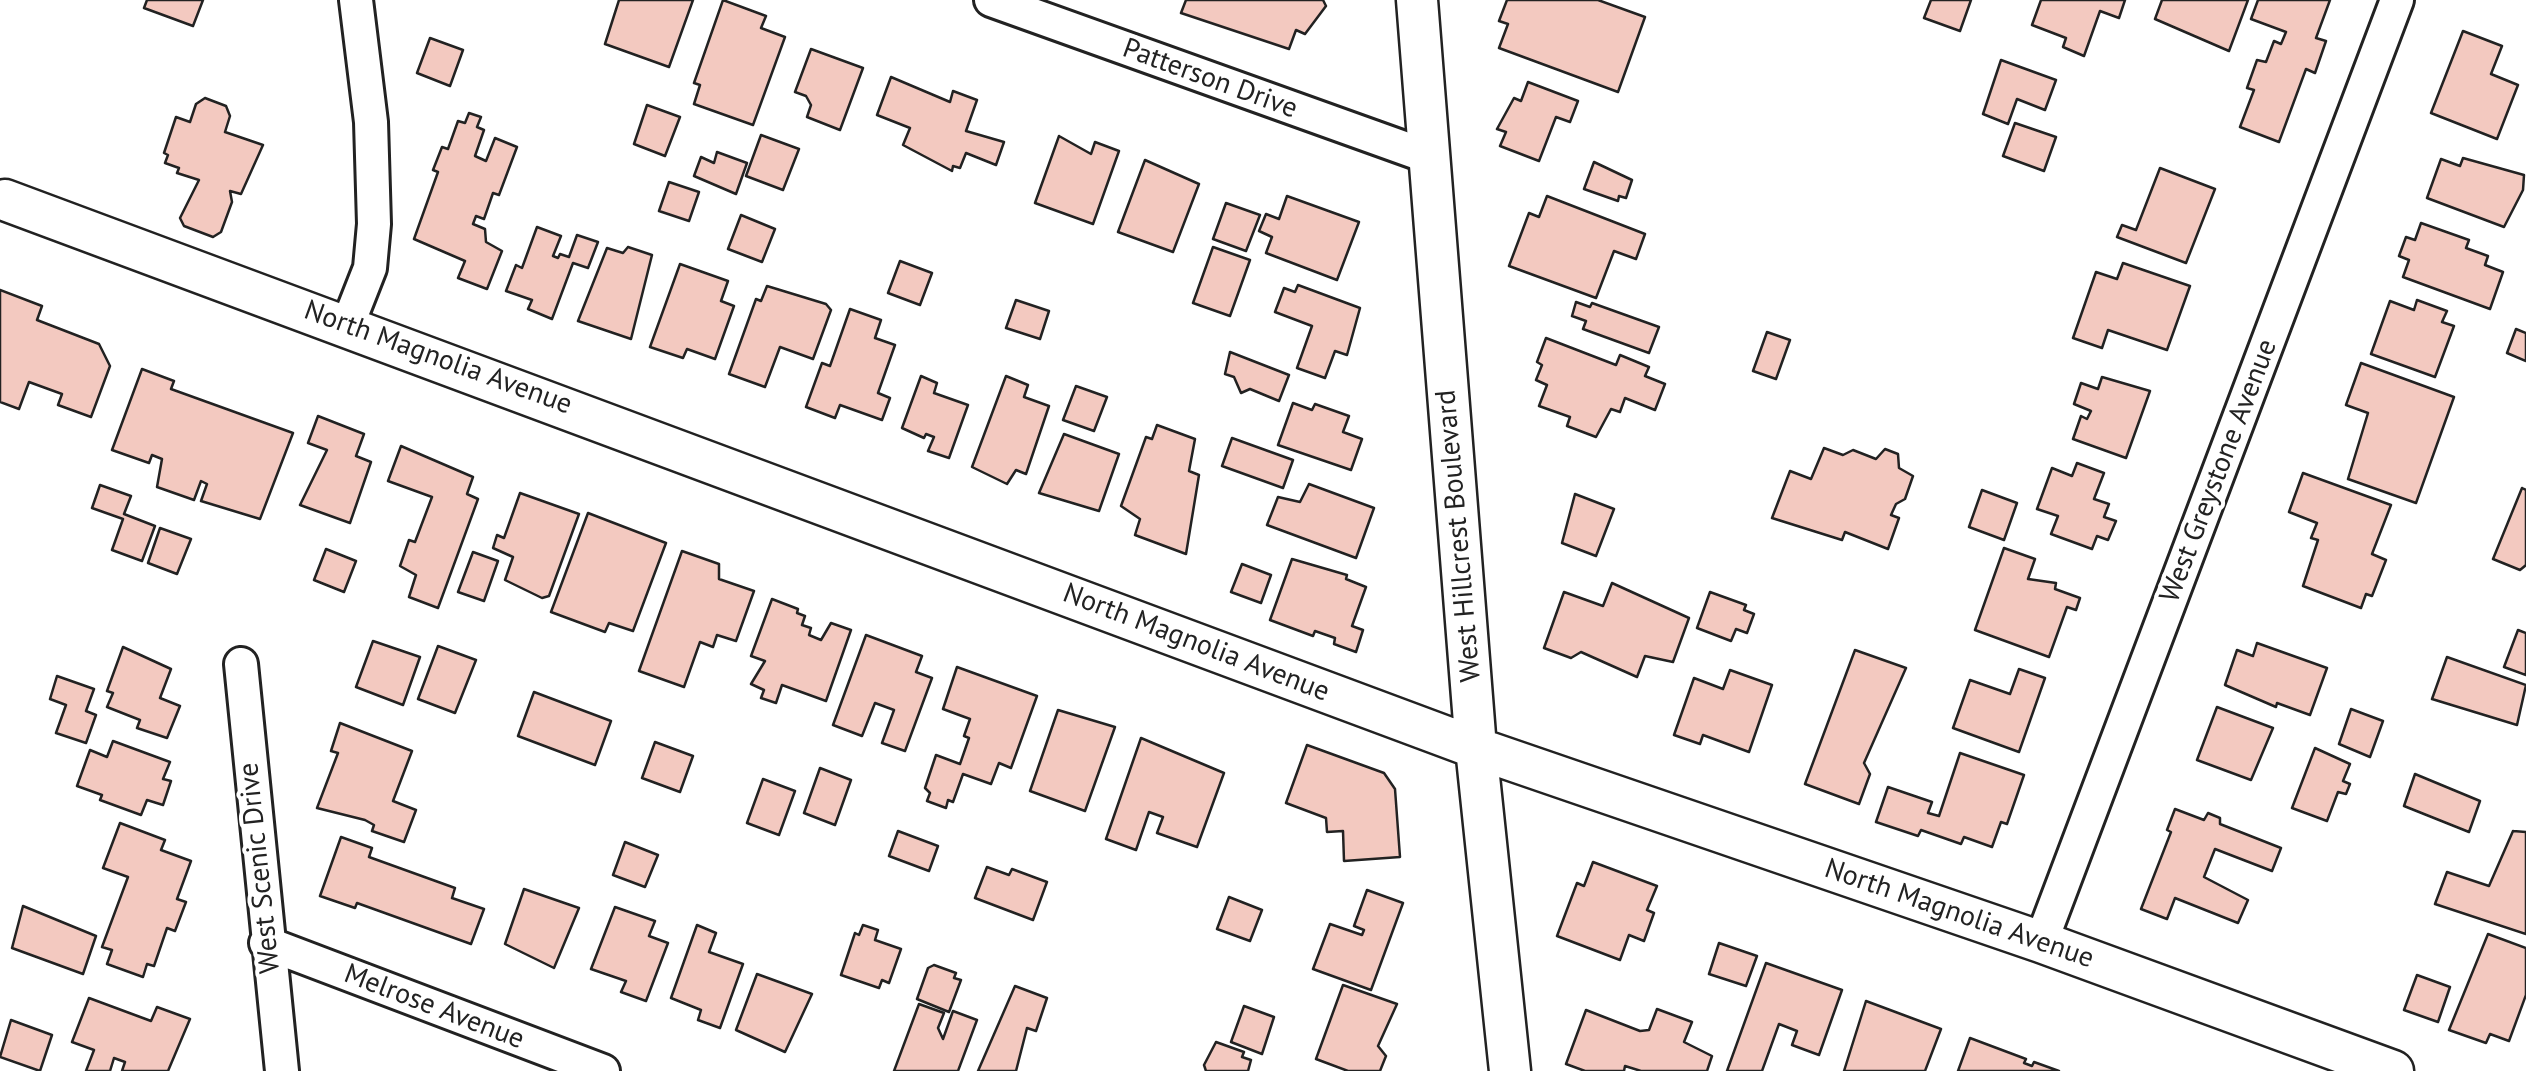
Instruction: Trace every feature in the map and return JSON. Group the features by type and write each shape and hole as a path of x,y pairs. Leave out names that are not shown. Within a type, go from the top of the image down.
{"street":[{"path":"348,324 370,268 374,224 372,122 356,0"},
{"name":"Patterson Drive","path":"991,0 1429,158"},
{"name":"West Hillcrest Boulevard","path":"1418,0 1476,748 1510,1071"},
{"name":"West Greystone Avenue","path":"2041,942 2397,0"},
{"name":"North Magnolia Avenue","path":"5,200 348,324 1476,748 2041,942 2393,1071"},
{"name":"West Scenic Drive","path":"240,664 282,1071"},
{"name":"Melrose Avenue","path":"266,943 603,1071"}],"building":[{"path":"147,0 203,0 193,26 144,8"},
{"path":"619,0 693,0 669,67 605,44"},
{"path":"723,0 766,16 761,28 785,37 753,125 694,104 700,85 694,83"},
{"path":"1186,0 1323,0 1326,6 1305,34 1296,30 1289,49 1181,13"},
{"path":"1507,0 1598,0 1645,17 1618,92 1499,48 1508,24 1499,21"},
{"path":"1931,0 1971,0 1960,31 1924,18"},
{"path":"2041,0 2125,0 2119,18 2100,11 2084,56 2063,47 2066,38 2032,25"},
{"path":"2162,0 2248,0 2229,51 2155,19"},
{"path":"2258,0 2330,0 2316,38 2326,41 2315,73 2306,69 2279,142 2240,127 2254,90 2247,88 2257,60 2266,62 2274,41 2281,44 2286,32 2251,19"},
{"path":"2463,31 2502,46 2491,74 2518,85 2497,139 2431,113"},
{"path":"430,38 463,50 450,86 417,73"},
{"path":"811,49 863,68 840,130 807,117 811,105 806,96 795,92"},
{"path":"2001,60 2056,80 2045,110 2017,99 2008,124 1983,114"},
{"path":"891,77 950,102 953,91 977,100 966,131 1004,142 996,165 966,153 960,168 953,166 952,171 903,145 910,128 877,115"},
{"path":"1528,82 1578,101 1570,122 1556,117 1539,161 1500,146 1506,132 1497,129 1514,98 1521,101"},
{"path":"205,98 226,106 230,116 225,132 263,145 241,194 230,191 232,202 221,232 213,237 184,226 180,218 199,180 177,173 179,168 165,163 168,155 164,153 176,117 190,122 196,104"},
{"path":"647,105 680,117 665,156 634,144"},
{"path":"469,113 481,117 477,127 484,130 475,156 486,161 495,138 517,147 499,195 493,193 484,219 476,216 473,224 485,229 486,242 502,251 487,289 458,278 465,261 414,239 438,172 433,170 442,147 448,149 458,121 465,123"},
{"path":"2015,123 2056,137 2044,171 2003,156"},
{"path":"761,135 799,149 783,190 746,176"},
{"path":"1059,136 1091,154 1095,142 1119,151 1093,224 1035,203"},
{"path":"717,152 747,163 736,194 694,176 701,157 714,163"},
{"path":"2463,158 2524,175 2523,190 2504,227 2427,198 2441,159 2460,166"},
{"path":"1145,160 1199,184 1173,252 1118,232"},
{"path":"1594,162 1632,180 1626,198 1619,196 1618,201 1584,189"},
{"path":"2160,168 2215,189 2186,263 2117,237 2122,225 2136,230"},
{"path":"669,182 699,192 689,221 659,211"},
{"path":"1287,196 1359,222 1337,280 1266,253 1272,237 1259,231 1266,214 1279,219"},
{"path":"1547,196 1645,234 1636,259 1614,251 1596,298 1509,266 1529,213 1539,217"},
{"path":"1226,203 1260,215 1246,251 1213,239"},
{"path":"741,215 775,229 762,262 728,249"},
{"path":"2421,223 2469,240 2466,248 2488,256 2485,265 2503,272 2490,309 2403,277 2409,260 2399,256 2406,237 2415,240"},
{"path":"537,227 561,236 553,256 558,258 560,254 569,257 577,235 598,242 588,268 573,263 552,319 528,309 532,300 506,291 516,265 522,268"},
{"path":"628,247 652,255 631,339 578,321 607,248 623,253"},
{"path":"1213,247 1250,260 1230,316 1193,303"},
{"path":"900,261 932,273 920,305 888,293"},
{"path":"2123,263 2190,286 2167,350 2108,330 2102,348 2073,338 2096,272 2117,279"},
{"path":"680,264 728,281 721,301 734,306 715,359 687,349 683,358 650,347"},
{"path":"1298,285 1360,308 1347,355 1335,351 1325,378 1297,368 1312,326 1275,312 1284,288 1295,292"},
{"path":"767,286 826,304 831,310 813,359 780,347 765,387 729,374 756,299 761,301"},
{"path":"0,290 42,306 37,320 99,344 110,366 91,417 58,405 62,394 29,382 19,409 0,402"},
{"path":"1016,300 1049,311 1040,339 1006,328"},
{"path":"2417,300 2447,311 2442,322 2454,326 2435,377 2371,354 2390,301 2414,310"},
{"path":"1576,302 1590,307 1592,303 1659,327 1649,353 1583,329 1586,321 1572,316"},
{"path":"850,309 881,320 875,338 895,345 878,393 890,398 882,420 840,405 835,418 806,407 822,363 830,366"},
{"path":"2516,329 2526,333 2526,361 2507,353"},
{"path":"1767,332 1790,340 1776,379 1753,371"},
{"path":"1546,338 1616,365 1620,355 1649,367 1645,376 1665,384 1655,410 1625,398 1620,412 1611,409 1596,437 1567,426 1570,417 1539,406 1547,385 1536,380 1542,365 1537,362"},
{"path":"1230,352 1289,375 1279,401 1250,389 1241,393 1234,377 1225,374"},
{"path":"2361,363 2454,397 2416,503 2348,479 2368,413 2346,405"},
{"path":"142,369 174,381 171,389 293,433 260,519 201,501 207,484 201,481 194,500 157,487 162,459 152,455 149,463 112,450"},
{"path":"921,376 937,383 934,393 968,405 949,458 928,451 934,437 926,434 924,438 902,428"},
{"path":"1006,376 1028,385 1024,397 1049,406 1026,474 1016,470 1007,484 972,467"},
{"path":"2102,377 2150,391 2126,458 2073,439 2081,416 2087,419 2091,411 2074,404 2081,383 2098,389"},
{"path":"1076,386 1107,397 1094,431 1063,420"},
{"path":"1293,403 1312,410 1315,404 1349,416 1343,432 1362,439 1351,470 1278,445"},
{"path":"318,416 364,434 356,456 371,462 350,523 300,505 327,450 308,443"},
{"path":"1157,425 1195,439 1189,471 1199,475 1186,554 1135,535 1140,519 1121,506 1146,437 1152,439"},
{"path":"1064,434 1119,454 1099,511 1039,493"},
{"path":"1232,438 1293,460 1283,488 1222,466"},
{"path":"401,446 473,477 467,494 478,499 438,608 409,597 416,575 400,566 409,540 415,542 432,497 388,481"},
{"path":"1824,448 1843,455 1853,450 1876,459 1885,449 1898,454 1899,468 1913,476 1905,499 1896,504 1891,515 1899,518 1888,549 1845,532 1842,540 1772,518 1790,471 1811,479"},
{"path":"2077,463 2104,473 2094,499 2109,504 2104,517 2116,521 2108,540 2097,536 2092,549 2051,534 2058,516 2037,509 2052,468 2072,476"},
{"path":"2303,473 2391,505 2372,554 2386,560 2372,596 2366,594 2361,608 2303,586 2318,540 2311,538 2317,523 2289,512"},
{"path":"1309,484 1374,508 1356,558 1267,525 1278,497 1300,502"},
{"path":"100,485 131,496 124,514 155,526 142,561 112,550 123,519 92,508"},
{"path":"2522,488 2526,490 2526,565 2520,570 2493,559"},
{"path":"1982,490 2017,503 2004,540 1969,527"},
{"path":"520,493 579,514 549,596 542,598 505,580 513,557 493,548 497,535 504,538"},
{"path":"1575,494 1614,509 1596,556 1562,543"},
{"path":"588,513 666,543 633,631 609,623 605,632 551,612"},
{"path":"160,528 191,539 177,574 148,563"},
{"path":"2004,548 2035,559 2028,579 2056,583 2055,589 2080,598 2076,610 2067,607 2049,657 1975,630"},
{"path":"326,549 356,561 344,592 314,580"},
{"path":"682,551 719,564 719,579 754,591 736,641 717,635 713,647 700,642 684,687 639,671"},
{"path":"473,552 498,561 484,601 458,592"},
{"path":"1292,559 1347,575 1346,579 1366,587 1352,626 1363,630 1356,652 1334,644 1335,638 1315,631 1313,636 1270,620"},
{"path":"1242,564 1271,575 1261,603 1231,592"},
{"path":"1612,583 1689,618 1673,662 1645,656 1637,677 1581,652 1571,658 1544,648 1564,592 1603,606"},
{"path":"1710,592 1746,605 1744,610 1754,614 1747,633 1736,629 1731,641 1697,628"},
{"path":"772,599 798,609 797,613 805,616 802,625 811,628 809,635 821,640 831,623 851,630 826,701 782,685 776,703 761,698 764,690 751,684 765,661 751,656"},
{"path":"2518,630 2526,633 2526,675 2504,667"},
{"path":"866,635 922,656 916,672 932,678 905,751 882,743 894,710 875,703 862,736 833,725"},
{"path":"373,641 420,657 403,705 356,687"},
{"path":"2257,643 2327,668 2310,715 2277,703 2276,707 2225,685 2237,650 2253,656"},
{"path":"438,646 476,660 455,713 418,699"},
{"path":"123,647 171,669 160,698 180,706 167,738 137,728 140,720 107,707 113,693 107,691"},
{"path":"1855,650 1906,668 1864,763 1870,774 1859,804 1805,784"},
{"path":"2447,657 2526,685 2517,725 2432,699"},
{"path":"957,667 1037,696 1011,768 999,763 991,784 963,774 953,802 948,800 946,808 927,801 930,793 925,788 936,755 960,764 969,738 964,736 970,719 943,709"},
{"path":"2019,669 2045,678 2019,752 1953,728 1970,680 2010,694"},
{"path":"1730,670 1772,685 1749,752 1703,735 1700,744 1674,735 1694,678 1723,689"},
{"path":"57,676 94,689 86,711 96,715 86,743 56,733 66,705 50,699"},
{"path":"534,692 611,721 595,765 518,736"},
{"path":"2217,707 2273,728 2251,780 2197,760"},
{"path":"2351,709 2383,721 2370,757 2339,744"},
{"path":"1058,710 1115,727 1085,811 1030,791"},
{"path":"340,723 412,751 393,801 416,810 404,842 372,831 374,825 365,820 317,808 338,753 331,751"},
{"path":"1141,738 1224,773 1197,847 1157,833 1163,817 1149,812 1136,850 1106,839"},
{"path":"113,741 170,762 163,779 171,781 163,805 147,800 141,815 100,800 102,795 77,786 90,750 107,757"},
{"path":"655,742 693,756 680,792 642,778"},
{"path":"1307,745 1384,773 1395,789 1400,857 1344,861 1343,831 1327,832 1326,818 1286,803"},
{"path":"2315,748 2350,764 2343,781 2350,784 2346,794 2338,792 2327,821 2292,808"},
{"path":"1960,753 2024,775 2007,824 2001,822 1992,847 1964,837 1961,844 1921,830 1918,836 1876,822 1888,787 1932,802 1928,813 1939,816"},
{"path":"820,768 851,780 835,825 804,813"},
{"path":"2415,774 2480,801 2469,832 2404,806"},
{"path":"763,779 795,791 779,835 747,823"},
{"path":"2175,809 2204,820 2208,813 2220,818 2220,824 2281,848 2272,871 2215,849 2204,877 2248,900 2238,923 2175,898 2167,919 2141,909 2171,832 2167,830"},
{"path":"120,823 165,840 161,850 191,861 177,899 186,902 175,931 167,928 154,966 147,964 143,977 107,964 112,950 102,947 128,877 103,868"},
{"path":"898,831 938,846 929,871 889,856"},
{"path":"2513,831 2526,832 2526,934 2435,904 2447,872 2489,886"},
{"path":"341,837 372,848 369,857 455,888 452,898 484,909 471,944 357,903 355,908 320,896"},
{"path":"625,842 658,855 645,887 613,875"},
{"path":"1593,862 1657,886 1647,910 1654,913 1644,941 1629,935 1620,960 1557,936 1577,883 1584,886"},
{"path":"987,867 1009,875 1012,869 1047,882 1033,920 975,898"},
{"path":"524,889 579,908 554,968 505,944"},
{"path":"1367,890 1403,903 1371,990 1313,969 1330,924 1362,935 1364,930 1354,926"},
{"path":"1229,897 1262,910 1250,941 1217,929"},
{"path":"23,906 96,936 83,974 12,948"},
{"path":"615,907 655,921 649,936 668,943 646,1001 621,992 626,981 591,969"},
{"path":"697,925 716,933 709,952 743,964 720,1028 698,1020 701,1010 671,998"},
{"path":"863,925 878,930 875,940 901,949 889,983 882,980 879,988 841,975 855,933 859,935"},
{"path":"2488,934 2526,948 2526,995 2509,1041 2490,1034 2486,1043 2449,1030"},
{"path":"1719,943 1757,956 1746,986 1709,974"},
{"path":"1766,963 1842,990 1819,1055 1792,1045 1797,1031 1779,1024 1762,1071 1727,1071"},
{"path":"934,965 956,973 954,978 961,980 949,1012 917,999 928,968"},
{"path":"757,974 812,994 785,1052 736,1030"},
{"path":"2417,975 2450,987 2438,1022 2404,1010"},
{"path":"1343,985 1397,1004 1378,1046 1386,1056 1380,1071 1348,1071 1316,1059"},
{"path":"1015,986 1047,998 1036,1031 1027,1028 1016,1071 978,1071"},
{"path":"89,998 151,1021 157,1007 190,1019 168,1071 122,1071 125,1062 114,1058 110,1071 86,1071 94,1050 72,1042"},
{"path":"1866,1001 1941,1029 1925,1071 1844,1071"},
{"path":"919,1004 944,1013 938,1028 943,1039 953,1011 977,1020 958,1071 894,1071"},
{"path":"1244,1006 1274,1017 1262,1054 1231,1042"},
{"path":"1657,1009 1692,1022 1684,1042 1712,1056 1707,1071 1641,1071 1625,1066 1624,1071 1585,1071 1566,1064 1586,1010 1640,1031 1649,1030"},
{"path":"11,1020 52,1035 40,1071 0,1057"},
{"path":"1970,1038 2026,1059 2024,1063 2032,1066 2034,1062 2059,1071 1958,1071"},
{"path":"1216,1042 1244,1052 1242,1057 1251,1060 1248,1071 1206,1071 1204,1065"}]}
